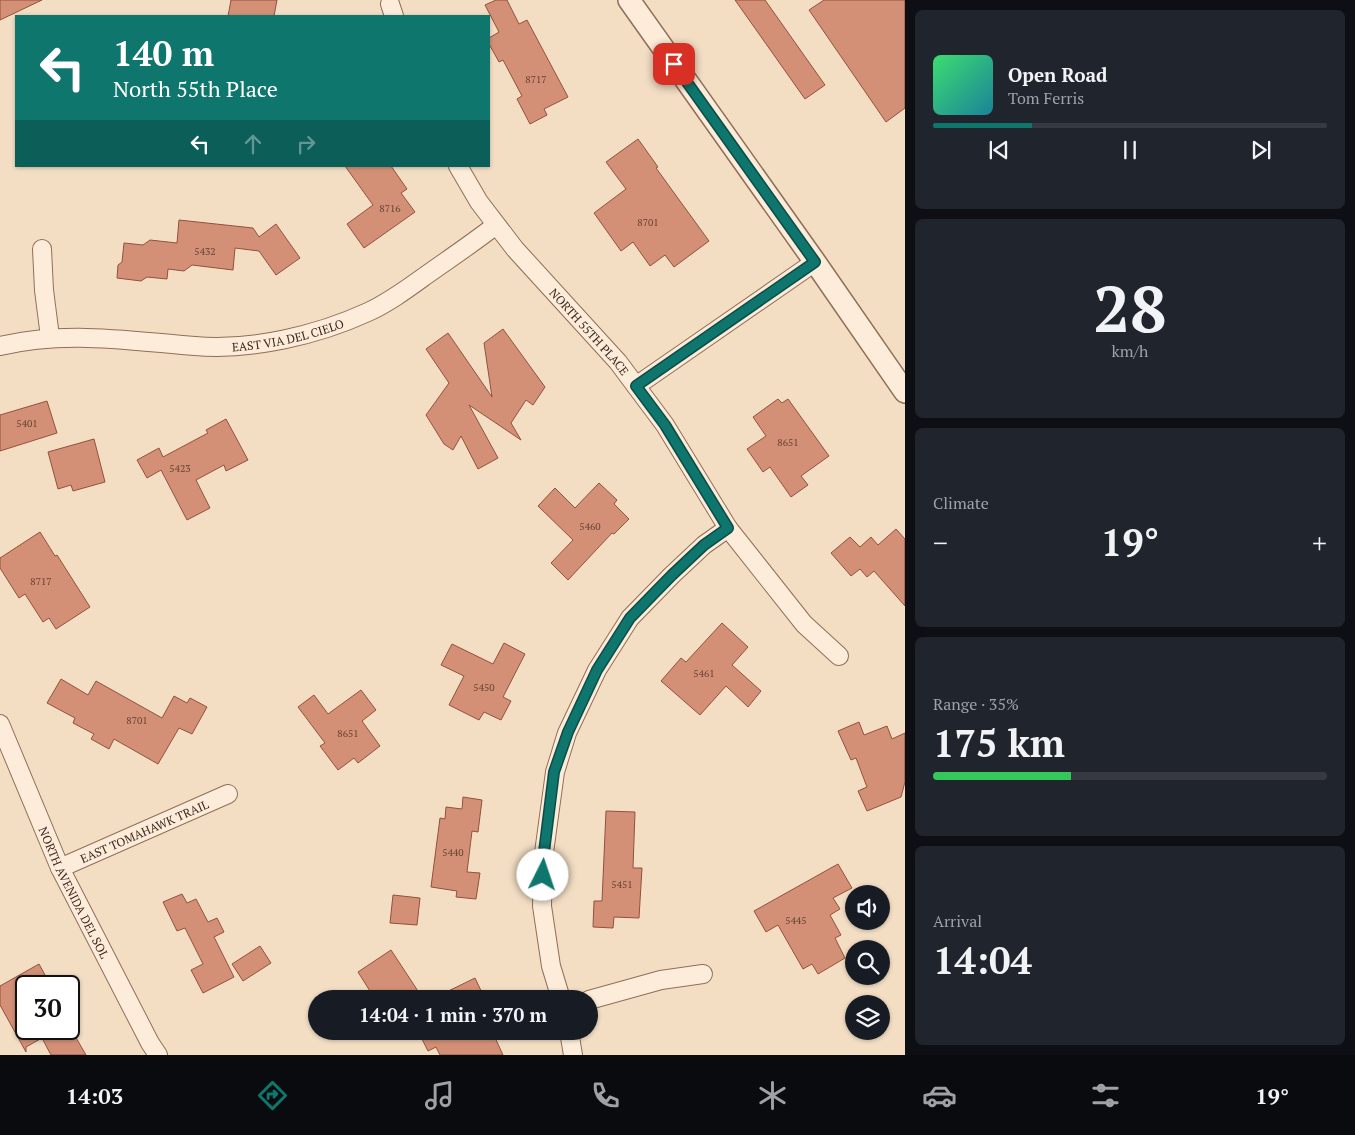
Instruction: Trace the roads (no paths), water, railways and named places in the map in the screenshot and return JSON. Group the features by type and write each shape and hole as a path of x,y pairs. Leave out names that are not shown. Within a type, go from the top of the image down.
{"street":[{"path":"629,0 905,392"},
{"path":"459,167 479,202 496,226"},
{"name":"EAST VIA DEL CIELO","path":"0,346 50,337 76,336 197,346 240,345 282,340 323,329 369,312 400,293 496,226"},
{"name":"NORTH 55TH PLACE","path":"496,226 618,362 665,425 728,528 804,624 839,656"},
{"path":"42,249 44,290 50,337"},
{"path":"636,386 815,262"},
{"path":"558,990 551,966 542,906 543,860 554,772 568,732 597,670 630,618 704,545 728,528"},
{"name":"NORTH AVENIDA DEL SOL","path":"0,724 60,868 150,1043 158,1055"},
{"name":"EAST TOMAHAWK TRAIL","path":"60,868 228,794"},
{"path":"598,998 661,980 704,974"},
{"path":"570,1040 573,1055"}]}
